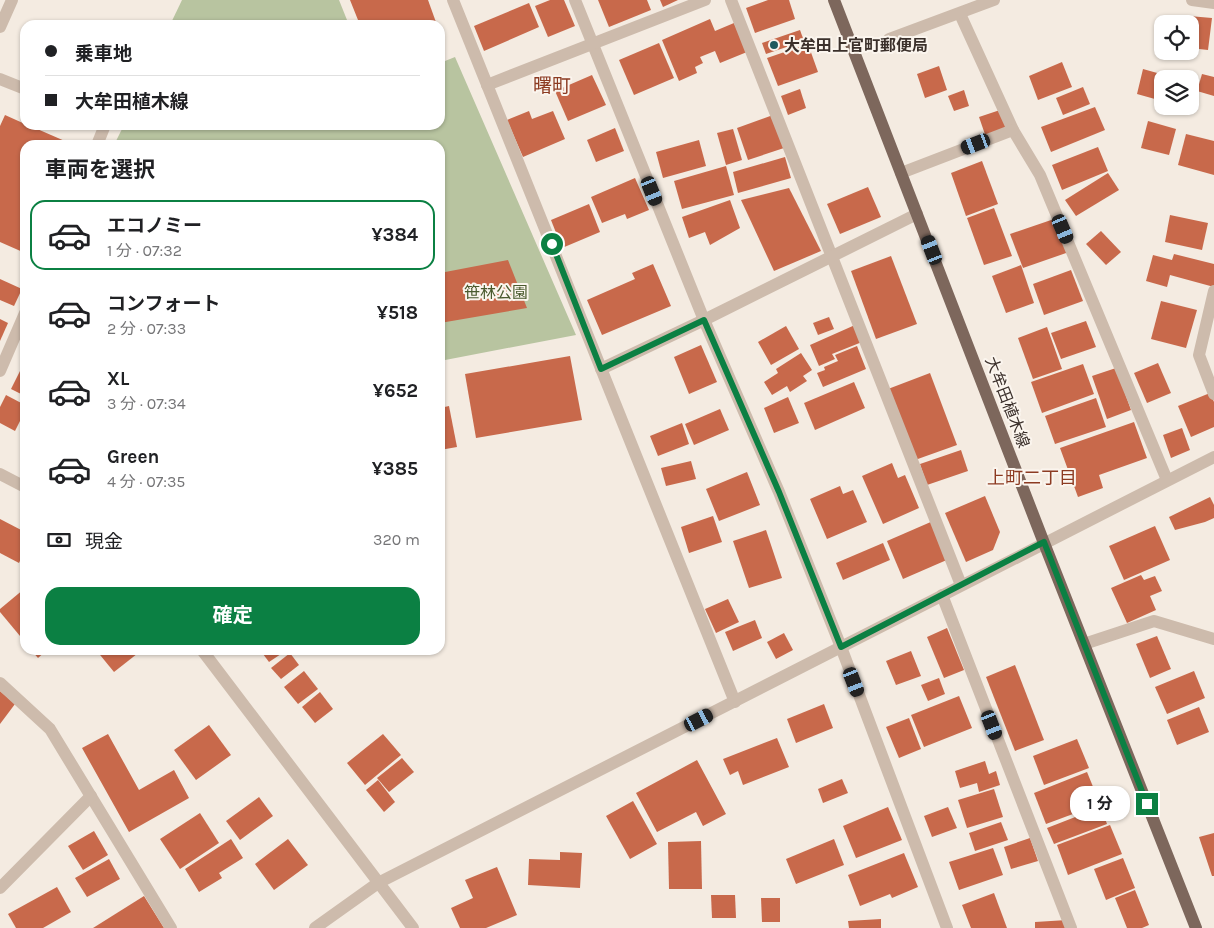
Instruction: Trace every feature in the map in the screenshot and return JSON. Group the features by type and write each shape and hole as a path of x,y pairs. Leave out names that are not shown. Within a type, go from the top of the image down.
{"main road":[{"name":"大牟田植木線","path":"834,0 1196,928"}],"street":[{"path":"0,27 12,0"},
{"path":"453,0 734,702"},
{"path":"575,0 704,320 779,492 841,647 947,928"},
{"path":"487,85 705,0"},
{"path":"731,0 961,585"},
{"path":"889,39 994,0"},
{"path":"1192,0 1214,3"},
{"path":"960,14 1013,130 1040,175 1166,480"},
{"path":"0,79 20,87"},
{"path":"901,172 1013,130"},
{"path":"601,369 918,214"},
{"path":"1214,290 1199,354 1214,394"},
{"path":"0,371 20,325"},
{"path":"315,928 378,883 1214,456"},
{"path":"0,474 20,484"},
{"path":"942,595 1070,928"},
{"path":"1084,644 1154,621 1214,639"},
{"path":"206,655 412,928"},
{"path":"0,683 50,729 171,928"},
{"path":"0,888 91,796"}],"green space":[{"path":"182,0 339,0 347,20 172,20"},
{"name":"笹林公園","path":"455,57 576,335 445,360 445,140 116,140 122,130 445,130 445,61"}],"building":[{"path":"350,0 428,0 435,20 358,20"},
{"path":"550,0 564,0 575,26 548,37 535,6"},
{"path":"598,0 647,0 651,10 609,27"},
{"path":"660,0 678,0 663,7"},
{"path":"768,0 789,0 795,19 755,33 746,8"},
{"path":"529,3 539,27 484,51 474,26"},
{"path":"1199,17 1212,18 1208,50 1199,49"},
{"path":"710,19 715,31 734,23 747,52 720,63 715,51 700,57 703,63 695,67 697,73 679,81 662,40"},
{"path":"800,30 804,41 766,54 762,43"},
{"path":"659,43 674,78 634,95 619,60"},
{"path":"808,44 818,72 778,86 767,58"},
{"path":"1062,62 1072,87 1038,100 1029,76"},
{"path":"939,66 947,90 925,98 917,74"},
{"path":"1143,69 1154,72 1154,99 1137,94"},
{"path":"1202,74 1214,77 1214,96 1199,92"},
{"path":"592,75 606,105 568,121 555,91"},
{"path":"1083,87 1090,104 1063,115 1056,98"},
{"path":"800,89 806,108 788,115 781,96"},
{"path":"964,90 969,106 954,111 948,96"},
{"path":"1095,107 1105,130 1051,152 1041,127"},
{"path":"1000,110 1009,135 988,143 979,117"},
{"path":"529,111 532,119 553,111 565,139 523,157 507,120"},
{"path":"5,115 20,122 20,130 40,130 62,140 20,140 20,251 0,242 0,126"},
{"path":"773,115 784,148 748,160 737,128"},
{"path":"1148,121 1176,129 1169,155 1141,148"},
{"path":"615,128 624,151 596,162 587,140"},
{"path":"733,129 742,160 726,165 717,133"},
{"path":"1186,134 1214,141 1214,175 1178,165"},
{"path":"699,140 706,166 663,178 656,152"},
{"path":"1098,147 1108,171 1062,190 1052,165"},
{"path":"785,157 791,178 738,193 733,172"},
{"path":"982,161 998,204 966,216 951,173"},
{"path":"726,166 734,195 682,209 674,181"},
{"path":"1108,173 1119,190 1076,216 1065,200"},
{"path":"635,178 649,210 627,219 625,214 602,223 591,197"},
{"path":"868,187 881,217 840,234 827,204"},
{"path":"789,188 821,251 774,271 741,200"},
{"path":"730,200 740,228 710,245 705,232 689,238 682,217"},
{"path":"589,204 600,232 562,248 551,220"},
{"path":"994,208 1012,256 984,265 967,218"},
{"path":"1170,215 1208,223 1202,250 1165,242"},
{"path":"1057,218 1069,252 1023,268 1010,234"},
{"path":"1101,231 1121,252 1106,265 1086,244"},
{"path":"1174,254 1214,264 1214,287 1170,275 1167,287 1146,281 1153,255 1172,260"},
{"path":"891,256 917,324 876,339 851,271"},
{"path":"508,260 527,308 445,322 445,272"},
{"path":"653,264 671,306 602,335 587,300 635,279 632,273"},
{"path":"1021,265 1034,303 1006,313 992,276"},
{"path":"1071,270 1083,301 1044,315 1033,284"},
{"path":"0,279 20,288 20,293 14,306 0,300"},
{"path":"1161,301 1197,310 1186,348 1151,339"},
{"path":"829,317 834,329 818,335 813,323"},
{"path":"0,319 8,323 0,341"},
{"path":"1086,321 1096,347 1061,359 1051,333"},
{"path":"855,325 862,342 832,354 835,359 819,366 810,345"},
{"path":"786,326 799,349 771,365 758,342"},
{"path":"1047,327 1062,369 1033,379 1018,338"},
{"path":"701,345 717,382 689,394 674,357"},
{"path":"857,346 866,369 823,387 817,373 825,370 824,367 838,361 835,355"},
{"path":"801,353 812,370 803,376 807,381 790,392 787,386 772,395 764,382 778,373 776,369"},
{"path":"570,356 582,420 476,438 465,374"},
{"path":"1158,363 1171,393 1147,403 1134,373"},
{"path":"1083,364 1094,394 1042,413 1031,382"},
{"path":"1116,368 1131,410 1107,419 1092,376"},
{"path":"20,371 20,394 11,389"},
{"path":"930,373 957,445 915,460 888,389"},
{"path":"854,382 865,408 815,430 804,403"},
{"path":"1210,393 1214,402 1214,427 1191,437 1178,406"},
{"path":"6,395 20,402 20,421 15,431 0,423 0,407"},
{"path":"788,397 799,423 774,433 764,408"},
{"path":"1096,398 1106,427 1055,444 1045,416"},
{"path":"449,406 457,447 445,449 445,407"},
{"path":"720,409 729,430 694,445 685,424"},
{"path":"1134,422 1147,458 1099,475 1103,488 1078,497 1060,448"},
{"path":"682,423 689,444 658,456 650,436"},
{"path":"1182,428 1190,450 1171,458 1163,435"},
{"path":"961,450 968,471 927,485 920,464"},
{"path":"691,461 696,479 666,486 661,468"},
{"path":"892,463 898,478 905,475 919,508 883,524 862,476"},
{"path":"747,472 760,505 719,521 706,489"},
{"path":"840,486 843,494 853,490 867,522 827,539 810,499"},
{"path":"985,496 1000,532 993,550 966,562 945,513"},
{"path":"1210,497 1214,505 1214,518 1175,530 1169,517"},
{"path":"713,516 722,542 689,553 681,527"},
{"path":"0,519 20,529 20,561 19,563 0,553"},
{"path":"933,521 949,559 903,579 887,541"},
{"path":"1155,526 1170,560 1124,580 1109,546"},
{"path":"766,530 782,578 749,588 733,541"},
{"path":"883,543 890,560 843,580 836,563"},
{"path":"1141,575 1144,580 1155,576 1162,591 1150,596 1156,610 1127,623 1111,588"},
{"path":"20,592 20,636 0,612 0,609"},
{"path":"728,599 739,622 716,633 705,609"},
{"path":"755,620 762,638 733,651 725,632"},
{"path":"947,628 964,670 944,678 927,637"},
{"path":"784,633 793,650 776,659 767,642"},
{"path":"1157,636 1171,669 1150,678 1136,644"},
{"path":"911,651 921,676 896,685 886,661"},
{"path":"100,655 136,655 114,672"},
{"path":"264,655 280,655 269,662"},
{"path":"287,655 292,655 299,665 281,679 271,668"},
{"path":"1015,665 1044,740 1015,751 986,677"},
{"path":"304,671 318,689 298,704 284,687"},
{"path":"1194,671 1205,698 1167,714 1155,687"},
{"path":"939,678 945,694 928,701 921,685"},
{"path":"0,691 15,704 0,724"},
{"path":"320,692 333,709 315,723 302,707"},
{"path":"959,696 972,728 924,747 911,715"},
{"path":"824,704 833,728 796,743 787,719"},
{"path":"1199,707 1209,732 1177,745 1167,720"},
{"path":"909,718 921,749 899,758 886,727"},
{"path":"209,725 231,755 196,780 174,750"},
{"path":"108,734 139,790 174,770 189,798 129,832 82,748"},
{"path":"383,734 401,755 365,785 347,763"},
{"path":"777,738 789,767 743,785 738,771 730,775 723,759"},
{"path":"1077,739 1089,768 1044,785 1033,756"},
{"path":"402,758 414,772 389,792 377,778"},
{"path":"697,760 726,814 703,826 696,812 657,832 636,793"},
{"path":"985,761 989,774 996,771 1000,785 979,792 977,783 960,788 955,771"},
{"path":"1087,772 1100,804 1046,824 1034,793"},
{"path":"842,779 848,793 823,803 818,789"},
{"path":"378,780 395,802 384,812 366,790"},
{"path":"994,789 1003,817 967,828 958,800"},
{"path":"259,797 273,816 240,840 226,821"},
{"path":"633,801 657,844 630,859 606,816"},
{"path":"888,807 902,840 856,858 843,826"},
{"path":"948,807 957,828 932,837 924,816"},
{"path":"1101,807 1107,824 1054,844 1047,828"},
{"path":"200,813 219,843 180,869 160,839"},
{"path":"1001,822 1008,840 975,851 969,833"},
{"path":"1110,825 1122,854 1068,875 1057,845"},
{"path":"94,831 108,855 83,870 68,846"},
{"path":"1214,833 1214,876 1212,876 1199,837"},
{"path":"1030,838 1038,861 1011,869 1004,847"},
{"path":"231,839 243,858 219,873 222,878 199,892 185,869"},
{"path":"288,839 308,865 274,890 255,864"},
{"path":"834,839 844,865 796,884 786,859"},
{"path":"701,841 702,889 669,889 668,842"},
{"path":"993,848 1003,875 959,890 949,862"},
{"path":"560,852 582,853 580,888 528,885 529,859 560,860"},
{"path":"904,853 918,887 892,898 890,894 860,906 848,875"},
{"path":"1123,858 1135,888 1106,900 1094,869"},
{"path":"109,859 120,879 87,897 75,878"},
{"path":"497,867 517,915 486,928 460,928 451,908 473,898 465,880"},
{"path":"57,887 71,912 43,928 16,928 8,914"},
{"path":"1135,890 1149,925 1142,928 1127,928 1115,898"},
{"path":"994,893 1007,928 971,928 962,905"},
{"path":"711,895 735,895 736,918 712,918"},
{"path":"144,896 164,928 93,928"},
{"path":"761,898 780,898 780,922 762,922"},
{"path":"881,919 881,928 849,928 848,921"},
{"path":"1067,920 1068,928 1035,928 1035,922"}],"place":[{"name":"大牟田上官町郵便局","path":"774,45"}],"district":[{"name":"曙町","path":"552,85"},
{"name":"上町二丁目","path":"1032,478"}],"route":[{"path":"552,244 601,369 704,320 779,492 841,647 1044,542 1147,804"}]}
